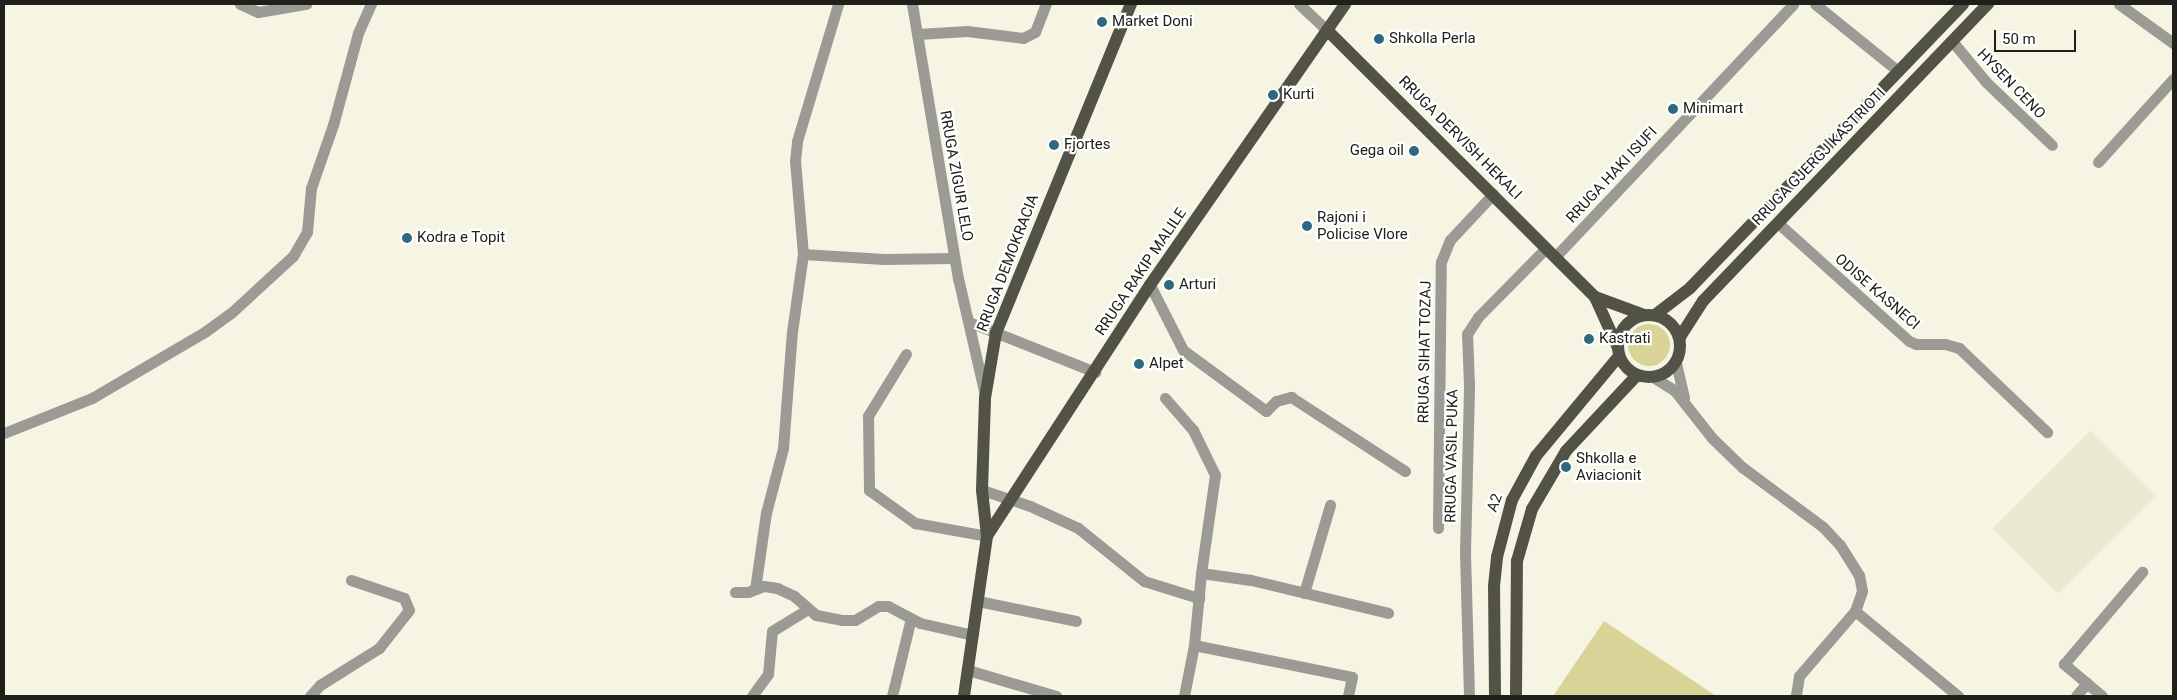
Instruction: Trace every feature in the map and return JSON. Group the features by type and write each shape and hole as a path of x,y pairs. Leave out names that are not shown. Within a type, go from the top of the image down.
{"main road":[{"name":"RRUGA DEMOKRACIA","path":"964,696 987,536 982,490 985,398 996,333 1131,4"},
{"name":"RRUGA RAKIP MALILE","path":"987,536 1150,285 1345,4"},
{"name":"RRUGA GJERGJ KASTRIOTI","path":"1649,315 1690,288 1962,4"},
{"name":"RRUGA GJERGJ KASTRIOTI","path":"1680,337 1703,301 1988,4"},
{"name":"RRUGA DERVISH HEKALI","path":"1327,30 1596,297 1619,352"},
{"name":"RRUGA DERVISH HEKALI","path":"1596,297 1649,315"},
{"path":"1649,315 1671,322 1680,337 1680,350 1676,362 1664,374 1653,377 1637,375 1626,367 1619,352 1624,326 1649,315"},
{"name":"A2","path":"1495,696 1494,586 1499,547 1512,500 1536,456 1619,352"},
{"path":"1516,696 1517,561 1532,509 1552,469 1566,451 1637,375"}],"street":[{"path":"240,4 258,12 306,4"},
{"path":"4,433 92,398 206,331 231,313 293,256 307,232 311,188 334,125 358,32 371,4"},
{"path":"754,589 766,513 783,448 792,332 803,254 795,161 798,141 838,4"},
{"name":"RRUGA ZIGUR LELO","path":"912,4 954,258 985,398"},
{"path":"918,34 968,31 1023,38 1035,32 1046,4"},
{"name":"RRUGA DERVISH HEKALI","path":"1299,4 1327,30"},
{"name":"RRUGA HAKI ISUFI","path":"1551,252 1793,4"},
{"path":"2119,4 2173,43"},
{"path":"1822,6 1898,71"},
{"name":"HYSEN CENO","path":"1952,42 1992,88 2052,145"},
{"path":"2098,162 2173,79"},
{"name":"RRUGA SIHAT TOZAJ","path":"1438,528 1442,262 1450,240 1493,194"},
{"name":"ODISE KASNECI","path":"1778,223 1909,340 1916,344 1946,344 1959,348 2047,432"},
{"name":"RRUGA VASIL PUKA","path":"1469,696 1466,552 1469,385 1467,334 1478,317 1551,252"},
{"path":"803,254 884,259 954,258"},
{"path":"1150,285 1183,350 1266,411 1276,401 1291,397 1405,471"},
{"path":"969,322 1095,372"},
{"path":"906,354 868,416 869,490 914,524 987,536"},
{"path":"1676,362 1687,405"},
{"path":"1653,377 1675,391 1725,452 1804,510 1840,545 1861,583 1862,592 1855,610 1799,676 1796,696"},
{"path":"1165,398 1193,430 1214,470 1194,645 1184,696"},
{"path":"982,490 1011,499 1078,528 1144,581 1198,598"},
{"path":"1304,593 1330,506"},
{"path":"2102,696 2064,664 2142,572"},
{"path":"1201,573 1304,593 1388,614"},
{"path":"310,696 320,686 379,648 409,610 404,598 351,580"},
{"path":"735,592 764,586 786,590 816,615 842,620 855,620 878,606 888,606 934,627 973,635"},
{"path":"978,601 1076,621"},
{"path":"752,696 768,674 772,631 808,609"},
{"path":"1855,610 1958,696"},
{"path":"892,696 912,618"},
{"path":"1194,645 1352,677 1348,696"},
{"path":"968,670 1056,696"},
{"path":"2076,696 2087,683"}],"shaded area":[{"path":"1653,324 1661,327 1667,333 1670,345 1667,357 1661,363 1645,366 1637,363 1631,357 1628,341 1631,333 1637,327"},
{"path":"2090,431 2155,496 2057,594 1992,529"},
{"path":"1604,621 1716,696 1553,696"}],"place":[{"name":"Market Doni","path":"1102,22"},
{"name":"Shkolla Perla","path":"1379,39"},
{"name":"Kurti","path":"1273,95"},
{"name":"Minimart","path":"1673,109"},
{"name":"Fjortes","path":"1054,145"},
{"name":"Gega oil","path":"1414,151"},
{"name":"Rajoni i Policise Vlore","path":"1307,226"},
{"name":"Kodra e Topit","path":"407,238"},
{"name":"Arturi","path":"1169,285"},
{"name":"Kastrati","path":"1589,339"},
{"name":"Alpet","path":"1139,364"},
{"name":"Shkolla e Aviacionit","path":"1566,467"}]}
